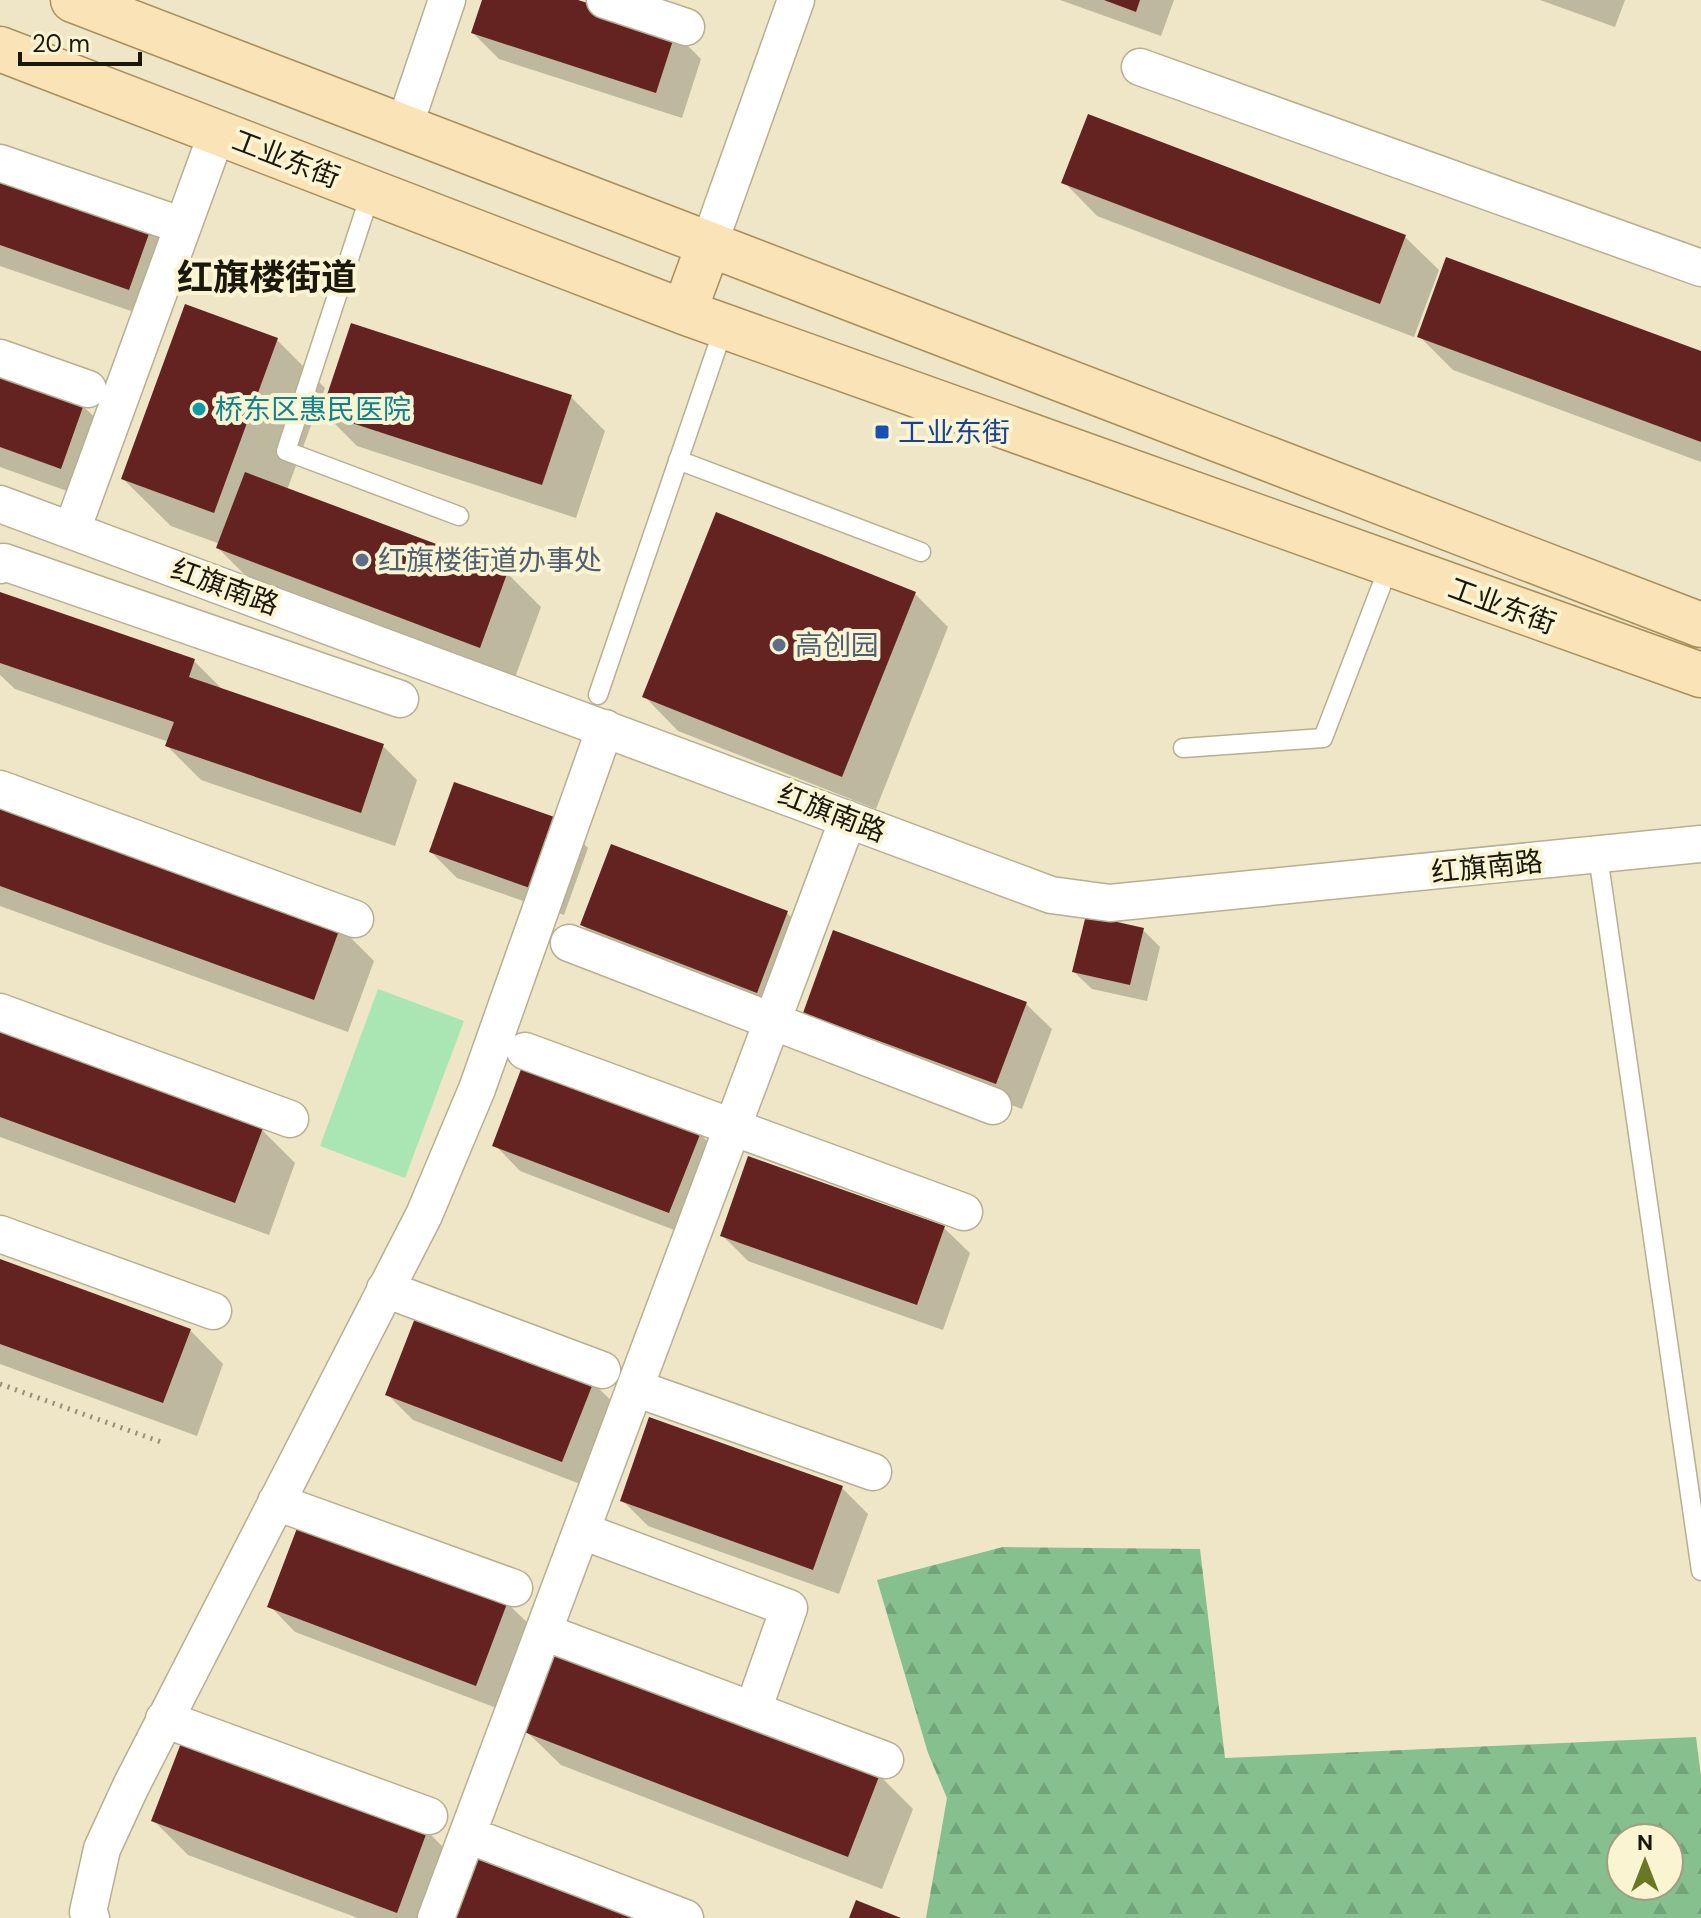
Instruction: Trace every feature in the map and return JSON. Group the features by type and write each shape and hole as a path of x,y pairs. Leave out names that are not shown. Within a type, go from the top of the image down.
{"main road":[{"name":"工业东街","path":"73,0 1701,625"},
{"name":"工业东街","path":"0,49 724,327 1701,675"},
{"path":"684,312 709,244"}],"street":[{"path":"404,127 447,0"},
{"path":"605,0 686,27"},
{"path":"709,244 796,0"},
{"path":"1140,67 1701,268"},
{"path":"72,530 217,133"},
{"path":"0,163 183,226"},
{"path":"0,358 88,389"},
{"name":"红旗南路","path":"1,509 72,530 602,712 848,819 1051,895 1110,903 1701,844"},
{"path":"0,565 4,562 19,567 400,699"},
{"path":"91,1918 88,1912 102,1849 164,1719 424,1215 477,1089 602,712"},
{"path":"0,789 355,919"},
{"path":"436,1918 848,819"},
{"path":"569,943 993,1106"},
{"path":"0,1012 290,1119"},
{"path":"525,1051 964,1212"},
{"path":"0,1234 213,1311"},
{"path":"385,1289 602,1370"},
{"path":"635,1388 873,1472"},
{"path":"276,1502 514,1588"},
{"path":"582,1531 789,1608 753,1710"},
{"path":"544,1632 885,1760"},
{"path":"164,1719 429,1816"},
{"path":"468,1835 685,1918"}],"lane":[{"path":"371,192 286,451 459,516"},
{"path":"602,712 678,460 724,327"},
{"path":"678,460 921,552"},
{"path":"1183,748 1323,738 1389,566"},
{"path":"1598,856 1701,1571"}],"path":[{"path":"0,1384 161,1442"}],"green space":[{"path":"378,989 464,1021 405,1178 320,1146"},
{"path":"1003,1547 1200,1549 1225,1758 1696,1737 1701,1776 1701,1918 926,1918 947,1798 928,1753 877,1580"}],"building":[{"path":"482,0 578,0 676,31 656,93 471,33"},
{"path":"1104,0 1140,0 1136,12"},
{"path":"1088,114 1406,235 1380,304 1061,183"},
{"path":"0,175 151,228 129,290 0,245"},
{"path":"1446,257 1701,351 1701,442 1417,337"},
{"name":"桥东区惠民医院","path":"185,304 278,338 214,513 121,479"},
{"path":"351,323 572,395 542,485 321,413"},
{"path":"0,373 84,404 61,469 0,447"},
{"name":"红旗楼街道办事处","path":"245,472 508,571 480,648 216,548"},
{"name":"高创园","path":"716,512 916,592 842,777 642,697"},
{"path":"0,592 195,659 189,677 384,744 361,813 165,746 174,722 0,663"},
{"path":"454,782 563,820 538,891 429,852"},
{"path":"0,801 341,925 314,1000 0,886"},
{"path":"611,844 788,911 757,993 580,925"},
{"path":"1086,915 1144,928 1130,985 1072,972"},
{"path":"833,930 1027,1002 996,1084 803,1013"},
{"path":"0,1032 263,1128 235,1203 0,1117"},
{"path":"523,1064 701,1132 669,1213 492,1146"},
{"path":"748,1156 945,1226 917,1305 720,1236"},
{"path":"0,1259 191,1329 163,1403 0,1344"},
{"path":"417,1313 594,1381 562,1462 385,1395"},
{"path":"649,1417 843,1486 813,1570 620,1501"},
{"path":"299,1523 508,1601 476,1686 267,1607"},
{"path":"556,1649 880,1774 848,1857 524,1732"},
{"path":"183,1738 428,1829 397,1913 151,1821"},
{"path":"477,1859 634,1918 454,1918"},
{"path":"856,1900 901,1918 849,1918"}],"place":[{"name":"桥东区惠民医院","path":"199,409"},
{"name":"工业东街","path":"882,432"},
{"name":"红旗楼街道办事处","path":"362,560"},
{"name":"高创园","path":"779,645"}],"district":[{"name":"红旗楼街道","path":"267,277"}]}
